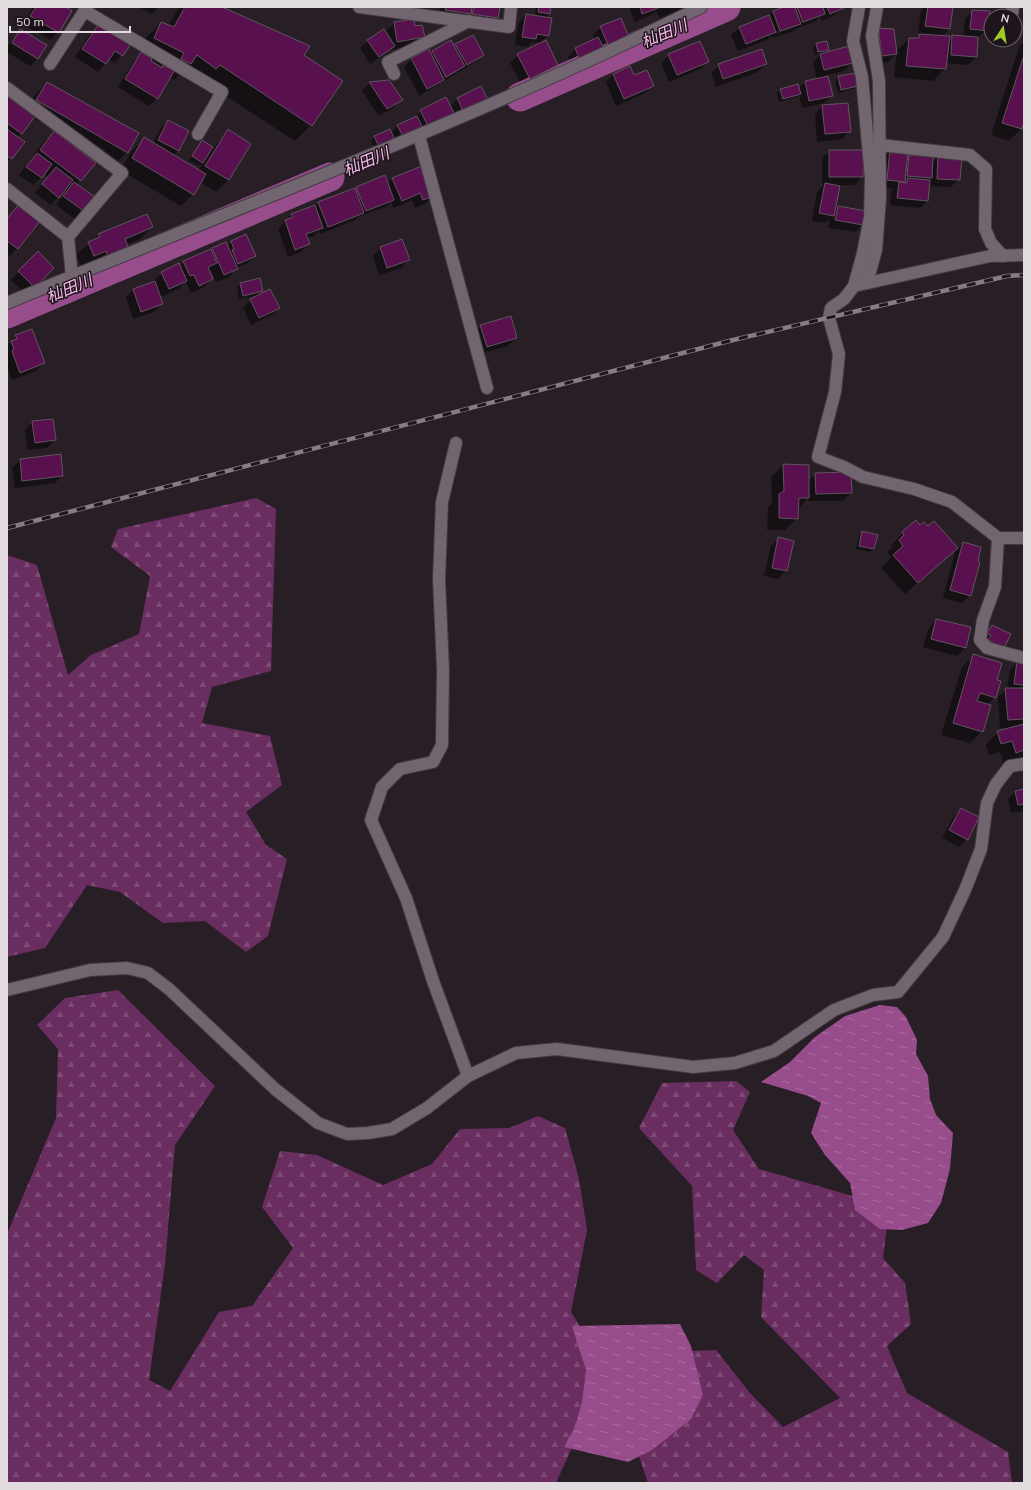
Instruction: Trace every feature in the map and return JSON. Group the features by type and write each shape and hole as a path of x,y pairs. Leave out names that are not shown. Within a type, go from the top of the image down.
{"street":[{"path":"359,7 509,27 511,7"},
{"path":"7,303 420,136 635,40 700,7"},
{"path":"859,7 853,41 862,77 871,179 870,217 863,253 854,286 844,299 831,308 829,318 839,354 835,392 818,457 844,467 863,477 914,489 952,502 998,538 1024,538"},
{"path":"867,283 876,250 880,198 879,81 872,36 877,7"},
{"path":"50,64 86,9 222,92 198,134"},
{"path":"394,74 388,62 469,21"},
{"path":"7,88 122,173 68,237 72,276"},
{"path":"420,136 487,388"},
{"path":"880,145 970,155 986,169 985,229 991,243 1003,256"},
{"path":"7,190 68,237"},
{"path":"854,286 990,256 1024,255"},
{"path":"456,443 442,502 439,579 443,670 442,745 433,762 400,769 382,787 371,820 406,898 433,981 468,1076"},
{"path":"998,538 995,587 983,620 980,640 987,648 1024,658"},
{"path":"7,990 90,970 127,968 148,973 169,989 275,1089 318,1123 346,1134 368,1133 392,1129 427,1108 468,1076 516,1053 557,1049 693,1067 735,1063 774,1051 834,1010 873,995 898,992 943,937 965,890 981,849 987,803 996,784 1010,766 1024,764"}],"green space":[{"path":"256,498 276,509 271,671 212,687 202,723 270,736 282,785 246,812 266,845 287,859 268,936 246,952 205,921 163,923 120,892 87,885 45,948 7,957 7,555 37,565 68,675 91,655 139,634 150,576 111,547 118,529"},
{"path":"118,990 215,1086 175,1145 165,1264 149,1380 170,1391 219,1312 252,1306 293,1248 262,1207 280,1151 317,1155 383,1185 432,1164 460,1129 509,1128 538,1116 565,1128 579,1179 587,1230 571,1312 591,1344 599,1388 556,1483 7,1483 7,1234 56,1118 58,1049 37,1025 65,998"},
{"path":"736,1081 750,1092 733,1130 759,1169 859,1198 888,1217 883,1258 905,1283 911,1324 887,1346 907,1393 1008,1452 1012,1483 648,1483 635,1444 660,1352 716,1350 750,1393 783,1427 840,1398 761,1317 764,1270 744,1255 717,1283 696,1270 692,1186 639,1128 662,1083"}],"water":[{"path":"880,1005 897,1007 906,1017 917,1040 916,1054 928,1076 930,1099 936,1115 953,1133 950,1169 941,1203 928,1223 902,1230 880,1229 855,1210 850,1183 825,1155 811,1133 821,1103 808,1096 761,1082 790,1062 815,1037 845,1016"},
{"path":"680,1324 691,1346 703,1395 691,1419 652,1450 628,1462 564,1447 575,1427 582,1402 586,1370 572,1326"}],"building":[{"path":"36,7 66,7 72,11 59,33 30,16"},
{"path":"185,7 222,7 310,46 304,55 343,81 312,126 220,65 216,69 197,55 191,64 181,59 184,53 154,38 161,22 174,27"},
{"path":"446,7 472,7 471,14 445,10"},
{"path":"474,7 500,7 498,18 472,14"},
{"path":"539,7 551,7 550,14 538,12"},
{"path":"640,7 661,7 642,14"},
{"path":"784,7 795,7 801,24 780,31 773,11"},
{"path":"797,7 823,7 825,14 803,22"},
{"path":"827,7 844,7 844,8 830,14"},
{"path":"928,7 953,7 950,29 925,26"},
{"path":"972,10 983,11 983,30 970,29"},
{"path":"526,14 552,18 549,36 537,34 536,39 522,37"},
{"path":"769,15 776,32 746,44 739,27"},
{"path":"621,18 629,37 608,45 600,26"},
{"path":"414,19 415,26 422,25 425,37 397,42 394,22"},
{"path":"98,25 130,45 123,56 115,51 106,64 82,49"},
{"path":"878,28 894,29 897,54 882,56"},
{"path":"20,29 47,45 38,59 12,43"},
{"path":"384,29 395,46 379,57 367,40"},
{"path":"919,34 950,36 946,69 906,66 909,38 919,38"},
{"path":"473,35 484,55 467,65 455,44"},
{"path":"952,35 978,37 977,57 951,55"},
{"path":"598,37 604,48 580,60 575,48"},
{"path":"451,40 465,66 446,77 432,51"},
{"path":"546,40 558,65 530,79 517,54"},
{"path":"700,41 709,62 677,75 668,54"},
{"path":"827,41 829,50 818,52 816,43"},
{"path":"849,46 853,63 824,70 820,54"},
{"path":"429,49 444,80 427,89 411,58"},
{"path":"762,49 767,64 723,79 718,64"},
{"path":"141,52 162,68 163,65 174,71 158,99 125,79"},
{"path":"1024,55 1024,122 1022,129 1002,123"},
{"path":"630,66 634,75 647,70 654,86 624,99 613,74"},
{"path":"855,73 858,86 841,90 838,76"},
{"path":"828,76 833,96 809,101 805,81"},
{"path":"389,80 403,100 387,109 369,82"},
{"path":"47,82 139,133 128,153 36,100"},
{"path":"798,84 801,94 783,99 780,89"},
{"path":"481,86 489,102 464,113 457,98"},
{"path":"7,93 36,115 22,134 7,123"},
{"path":"446,97 455,115 429,128 420,110"},
{"path":"848,103 851,132 825,134 822,105"},
{"path":"417,116 424,131 405,140 397,125"},
{"path":"168,120 189,131 179,151 158,140"},
{"path":"7,129 25,142 12,159 7,156"},
{"path":"228,129 251,144 229,180 205,166"},
{"path":"390,129 396,142 380,149 374,136"},
{"path":"54,131 96,163 81,181 40,150"},
{"path":"144,137 206,174 194,195 132,158"},
{"path":"202,140 213,147 203,163 192,156"},
{"path":"890,149 908,151 905,182 887,180"},
{"path":"829,150 864,150 863,177 829,177"},
{"path":"37,153 52,164 42,178 26,167"},
{"path":"909,155 933,157 932,178 907,176"},
{"path":"938,155 962,156 960,180 937,179"},
{"path":"422,166 434,196 423,200 420,193 402,201 392,178"},
{"path":"56,167 73,180 59,198 42,184"},
{"path":"385,175 394,200 366,211 356,187"},
{"path":"907,178 930,180 928,201 897,198 899,182 907,183"},
{"path":"74,182 96,198 85,212 63,196"},
{"path":"825,183 840,186 834,216 819,213"},
{"path":"355,188 364,213 328,227 318,202"},
{"path":"20,203 41,220 18,249 7,241 7,219"},
{"path":"315,205 323,228 306,234 310,244 295,250 285,220 293,217 291,214"},
{"path":"838,206 866,211 863,225 835,220"},
{"path":"147,214 153,227 125,239 129,249 108,257 106,251 94,256 88,242 100,237 98,234"},
{"path":"246,234 256,256 238,264 232,250 234,249 231,241"},
{"path":"402,239 410,260 387,268 380,247"},
{"path":"226,242 238,269 224,275 212,248"},
{"path":"211,249 217,263 208,267 213,279 199,286 194,275 190,276 183,261"},
{"path":"38,251 54,268 35,288 18,271"},
{"path":"179,263 187,281 169,289 161,272"},
{"path":"260,278 263,291 243,296 240,283"},
{"path":"155,281 163,304 141,312 133,289"},
{"path":"270,289 280,308 259,318 250,299"},
{"path":"511,316 517,338 487,347 480,325"},
{"path":"32,329 45,363 20,373 12,351 14,349 11,341 17,339 15,335"},
{"path":"53,419 56,440 35,443 32,421"},
{"path":"61,454 63,476 22,481 20,459"},
{"path":"783,464 809,465 809,498 799,498 798,519 779,518 779,494 784,491"},
{"path":"851,472 852,493 816,494 815,473"},
{"path":"916,520 920,525 924,522 928,526 934,521 958,548 918,583 893,555 903,546 899,540 904,535 902,532"},
{"path":"862,531 878,535 874,549 859,546"},
{"path":"778,537 794,541 787,571 772,568"},
{"path":"963,542 981,547 978,561 980,562 971,596 950,590"},
{"path":"936,619 971,627 966,648 931,639"},
{"path":"992,625 1011,634 1004,648 988,640 991,635 987,634"},
{"path":"973,654 1002,663 997,680 1001,681 996,698 980,693 977,701 991,705 983,732 953,723"},
{"path":"1017,661 1024,662 1024,685 1014,684"},
{"path":"1005,688 1024,688 1024,719 1008,720"},
{"path":"1024,724 1024,750 1016,753 1012,741 1001,744 997,731"},
{"path":"1024,789 1024,804 1018,805 1015,791"},
{"path":"961,808 979,817 968,840 949,830"}],"waterway":[{"name":"杣田川","path":"520,97 726,7"},
{"name":"杣田川","path":"7,314 330,177"}],"railway":[{"path":"7,528 733,340 1007,276 1024,275"}]}
